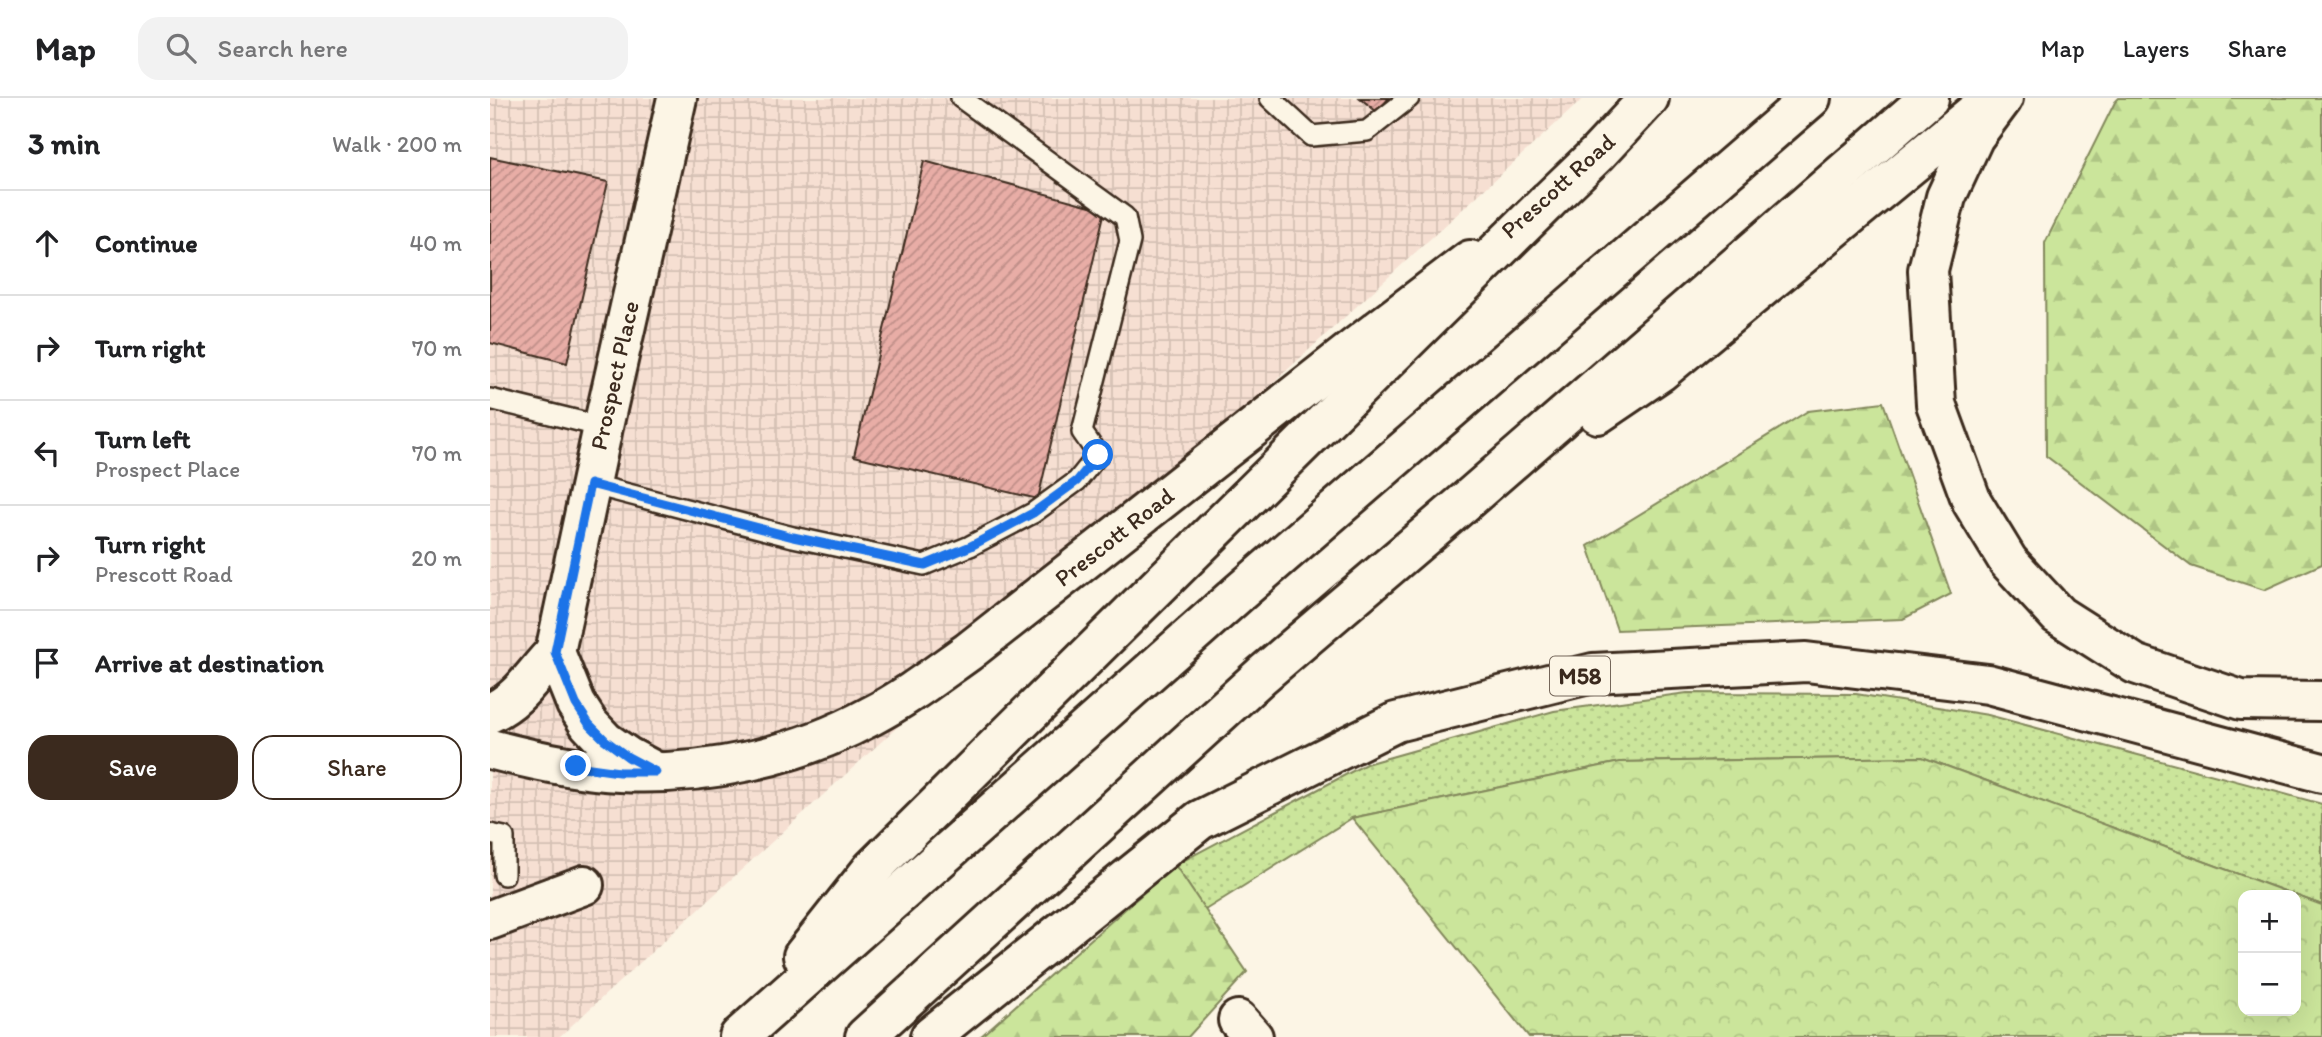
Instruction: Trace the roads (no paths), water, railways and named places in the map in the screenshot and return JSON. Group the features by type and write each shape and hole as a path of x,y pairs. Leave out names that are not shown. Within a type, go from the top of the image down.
{"main road":[{"name":"Prospect Place","path":"555,652 677,98"},
{"name":"Prescott Road","path":"490,749 531,759 619,772 698,769 767,757 822,740 871,716 913,691 968,652 1357,346 1547,202 1649,98"},
{"path":"739,1037 1251,583 1811,98"},
{"path":"865,1037 1262,675 1929,98"},
{"path":"1466,501 1660,372 1992,98"},
{"path":"2003,98 1974,137 1946,197 1928,270 1936,404 1972,502 2008,561 2058,615 2136,664 2241,700 2322,701"},
{"path":"739,1037 872,869 1547,202"},
{"path":"490,713 515,699 555,652 576,704 589,724 628,757 656,772"},
{"name":"M58","path":"930,1037 1200,820 1396,722 1593,673 1806,662 1988,684 2322,773"},
{"path":"490,920 584,885"}],"lane":[{"path":"590,484 793,537 925,565 971,546 1033,513 1077,481 1098,455 1082,432 1130,241 1125,217 961,98"},
{"path":"1270,98 1311,136 1367,131 1409,98"},
{"path":"490,399 603,427"},
{"path":"490,834 503,837 504,875"}]}
